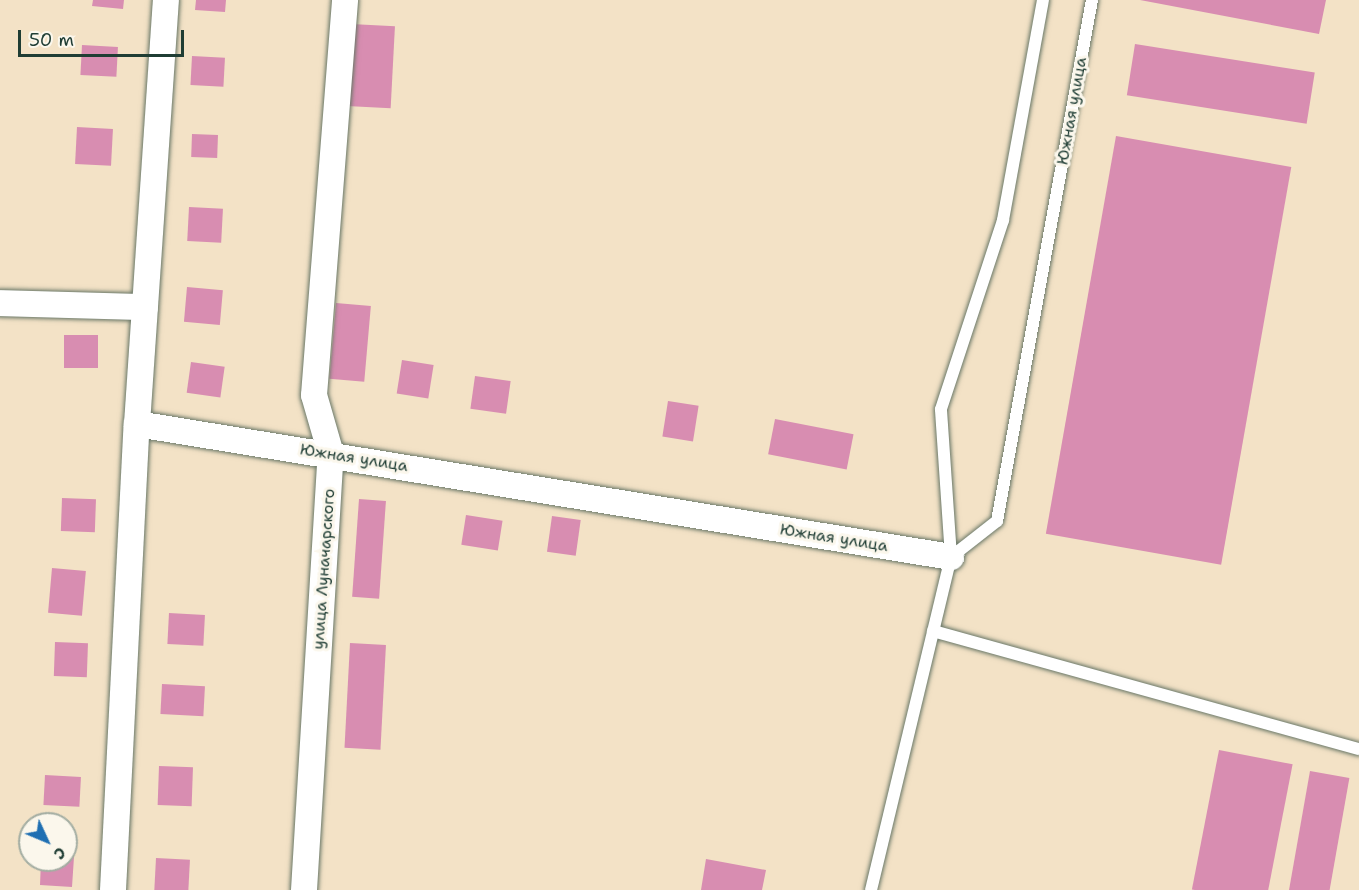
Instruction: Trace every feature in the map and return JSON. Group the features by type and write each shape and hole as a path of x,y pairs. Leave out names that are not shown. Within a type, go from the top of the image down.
{"street":[{"path":"113,890 137,424 166,0"},
{"name":"улица Луначарского","path":"303,890 331,454 314,395 345,0"},
{"path":"0,303 145,307"},
{"name":"Южная улица","path":"137,424 951,557"}],"lane":[{"path":"871,890 951,557 942,409 1003,220 1044,0"},
{"name":"Южная улица","path":"951,557 996,521 1092,0"},
{"path":"933,631 1359,749"}],"building":[{"path":"93,0 124,0 123,9 92,6"},
{"path":"196,0 226,0 225,12 195,10"},
{"path":"1140,0 1326,0 1319,34"},
{"path":"351,24 395,26 391,108 347,106"},
{"path":"1135,44 1315,72 1307,124 1127,95"},
{"path":"82,45 118,47 116,77 80,75"},
{"path":"192,56 225,58 223,87 190,85"},
{"path":"77,127 113,129 111,166 75,164"},
{"path":"192,134 218,135 217,158 191,157"},
{"path":"1116,136 1291,167 1221,565 1046,534"},
{"path":"189,207 223,209 221,243 187,241"},
{"path":"187,287 223,290 220,325 184,322"},
{"path":"336,303 371,306 364,382 329,379"},
{"path":"64,335 98,335 98,368 64,368"},
{"path":"402,360 434,365 428,399 397,394"},
{"path":"191,362 225,367 220,397 187,393"},
{"path":"475,376 511,381 506,414 470,409"},
{"path":"668,401 699,406 693,441 662,437"},
{"path":"775,419 854,434 847,470 768,454"},
{"path":"62,498 96,499 95,532 61,531"},
{"path":"359,499 386,501 379,599 352,597"},
{"path":"466,515 503,521 498,550 461,545"},
{"path":"552,516 581,520 576,556 547,552"},
{"path":"52,568 86,571 82,616 48,613"},
{"path":"169,613 205,615 203,646 167,644"},
{"path":"55,642 88,643 87,677 54,676"},
{"path":"350,643 386,645 380,750 345,748"},
{"path":"162,684 205,686 203,716 160,714"},
{"path":"1219,750 1293,764 1268,890 1192,889"},
{"path":"159,766 193,767 192,806 158,805"},
{"path":"1310,771 1349,778 1330,890 1289,890"},
{"path":"45,775 81,777 79,807 43,805"},
{"path":"156,858 190,860 188,890 154,890"},
{"path":"706,859 766,870 762,890 701,890"},
{"path":"41,872 73,872 72,887 40,885"}]}
